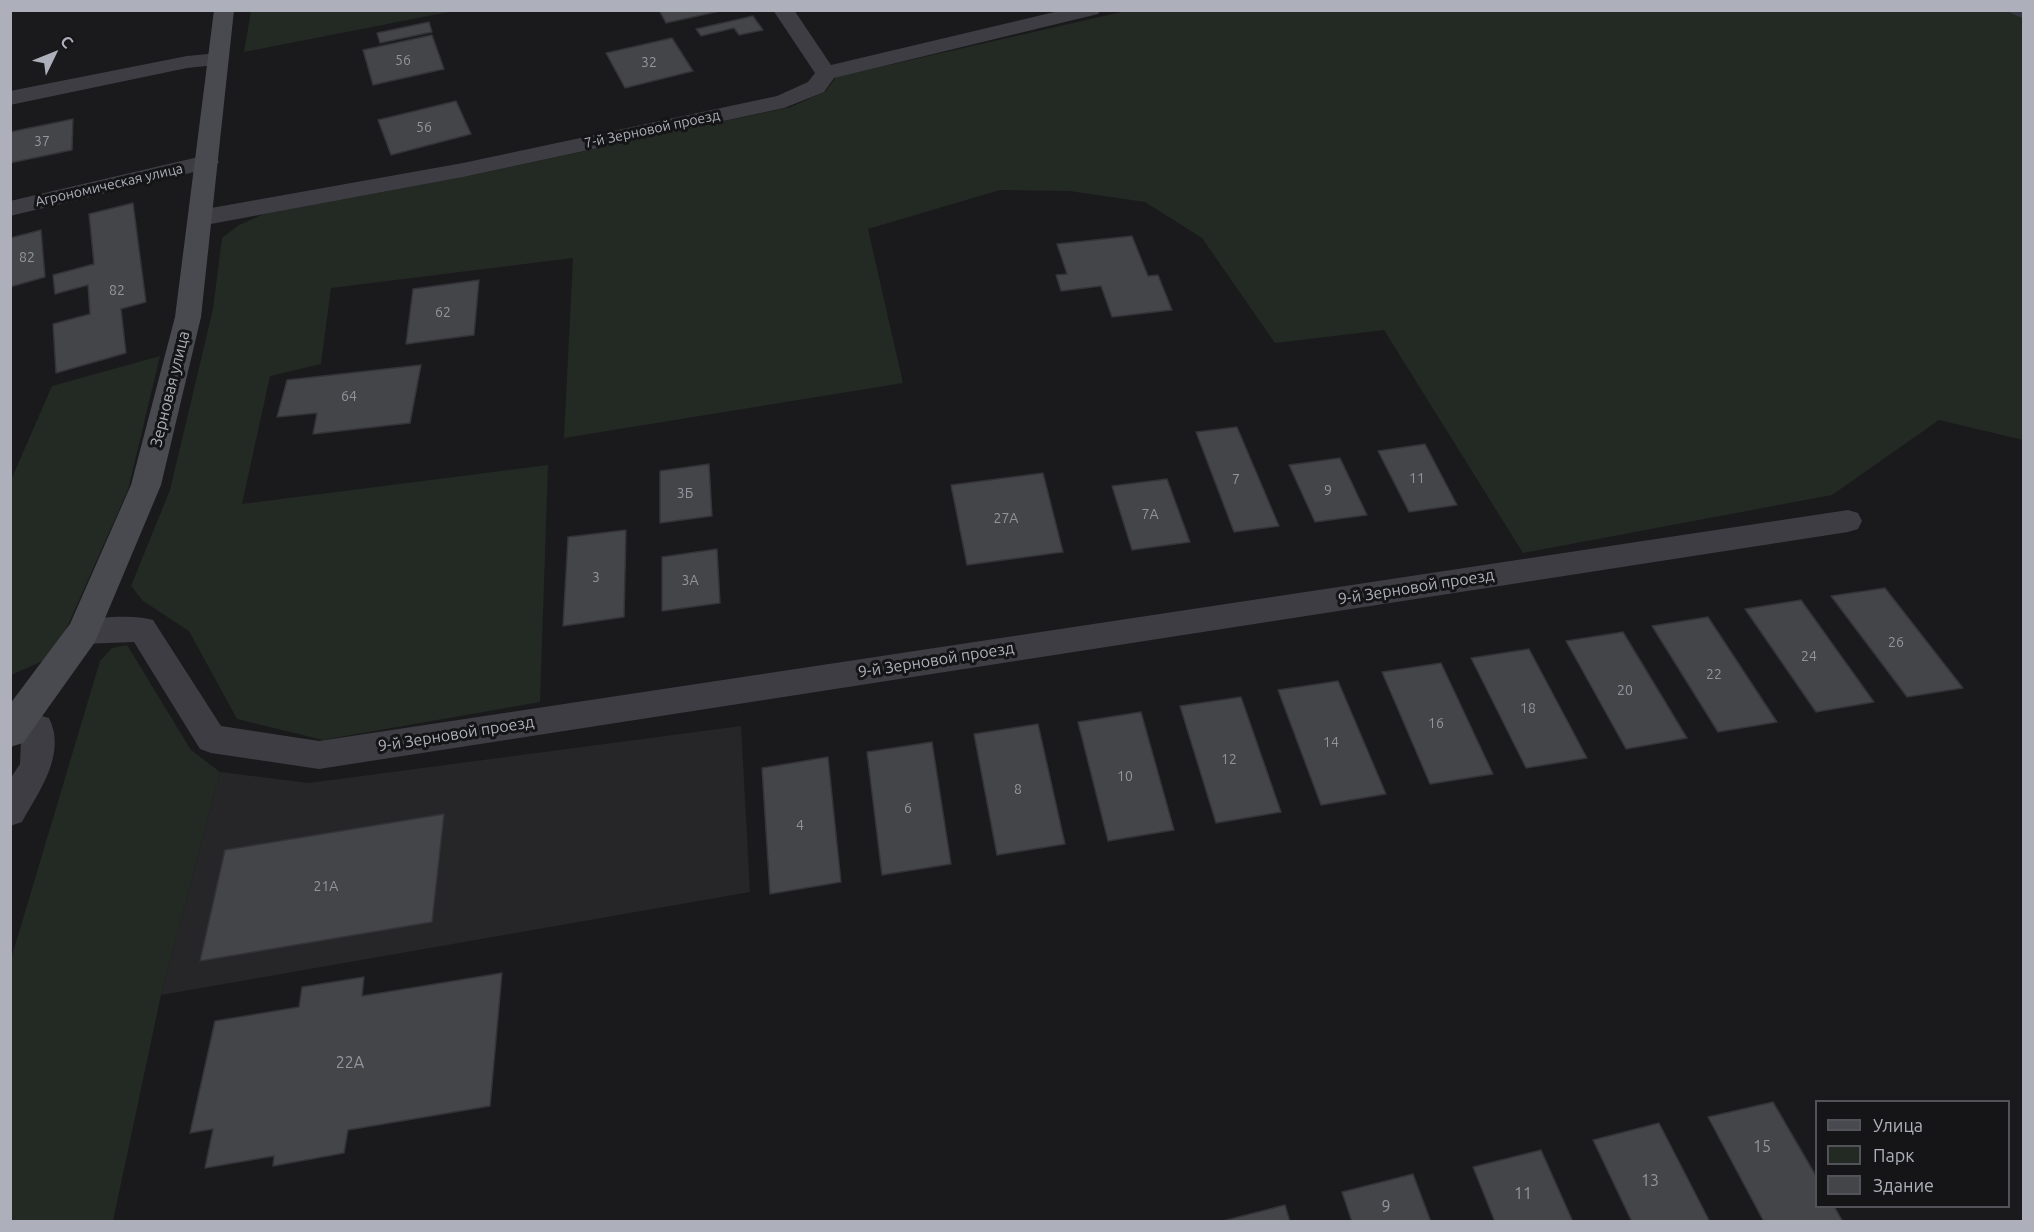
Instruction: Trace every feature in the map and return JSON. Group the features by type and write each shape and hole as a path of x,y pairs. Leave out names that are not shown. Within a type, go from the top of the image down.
{"street":[{"name":"Зерновая улица","path":"13,728 84,632 146,485 188,317 224,10"},
{"path":"783,10 826,73"},
{"name":"7-й Зерновой проезд","path":"200,218 463,170 784,101 816,87 826,73 1091,10"},
{"path":"10,98 187,62 219,59"},
{"name":"Агрономическая улица","path":"10,209 207,162"}],"lane":[{"name":"9-й Зерновой проезд","path":"84,632 142,629 211,739 319,755 1848,520"},
{"path":"10,811 36,766 38,728 13,728"}],"shaded area":[{"path":"741,726 750,892 161,995 220,772 309,783"}],"green space":[{"path":"251,10 454,11 244,52"},
{"path":"1126,11 2023,11 2023,440 1939,420 1832,495 1523,553 1384,330 1275,343 1202,238 1145,202 1069,191 1000,190 868,229 903,383 564,438 573,258 331,288 321,364 270,376 242,504 548,465 540,702 323,740 237,719 189,631 143,601 131,586 170,490 213,309 222,238 239,225 264,214 468,176 791,107 826,91 836,77"},
{"path":"160,356 128,490 64,634 45,660 11,675 11,480 52,386"},
{"path":"127,645 191,750 220,772 161,995 113,1221 11,1221 11,959 100,661 112,648"}],"building":[{"path":"659,10 720,10 720,11 666,23"},
{"path":"753,16 763,30 739,35 734,28 701,36 696,29"},
{"path":"429,22 432,32 380,43 377,33"},
{"path":"432,35 444,69 373,85 363,50"},
{"path":"672,38 693,71 625,88 606,53"},
{"path":"456,101 471,134 391,155 378,120"},
{"path":"73,119 72,150 10,163 10,132"},
{"path":"133,203 146,302 121,309 126,353 56,373 53,324 90,314 88,285 55,294 53,275 94,264 89,214"},
{"path":"41,230 45,277 10,287 10,238"},
{"path":"1132,236 1148,276 1158,275 1172,310 1112,317 1101,286 1061,291 1056,275 1067,274 1057,244"},
{"path":"479,280 474,335 406,344 413,289"},
{"path":"421,365 410,423 313,434 317,413 277,417 287,380"},
{"path":"1237,427 1279,526 1234,532 1196,432"},
{"path":"1425,444 1457,505 1409,512 1378,451"},
{"path":"1340,458 1367,515 1315,522 1289,465"},
{"path":"709,464 712,516 660,523 660,471"},
{"path":"1043,473 1063,552 967,565 951,485"},
{"path":"1167,479 1190,542 1132,550 1112,486"},
{"path":"626,530 624,617 563,626 568,537"},
{"path":"717,549 720,603 662,611 662,557"},
{"path":"1885,588 1963,688 1907,697 1831,596"},
{"path":"1801,600 1874,702 1816,712 1745,609"},
{"path":"1708,617 1777,722 1718,732 1652,626"},
{"path":"1623,632 1687,738 1626,749 1566,641"},
{"path":"1529,649 1587,758 1526,768 1471,658"},
{"path":"1441,663 1493,774 1430,784 1382,672"},
{"path":"1338,681 1386,794 1321,805 1278,690"},
{"path":"1241,697 1281,812 1216,823 1180,706"},
{"path":"1141,712 1174,830 1108,841 1078,722"},
{"path":"1038,724 1065,844 997,855 974,734"},
{"path":"932,742 951,864 882,875 867,752"},
{"path":"828,757 841,882 770,894 762,768"},
{"path":"444,814 432,922 200,961 225,850"},
{"path":"502,973 490,1106 348,1130 344,1153 273,1166 274,1156 205,1168 213,1129 190,1133 215,1021 299,1007 302,987 364,977 362,996"},
{"path":"1773,1102 1815,1174 1815,1208 1835,1208 1843,1222 1764,1222 1708,1117"},
{"path":"1659,1123 1710,1222 1632,1222 1593,1140"},
{"path":"1541,1150 1573,1222 1495,1222 1473,1167"},
{"path":"1413,1174 1431,1222 1352,1222 1342,1192"},
{"path":"1285,1205 1290,1222 1219,1222"}],"waterway":[{"path":"2012,10 2024,16"}]}
